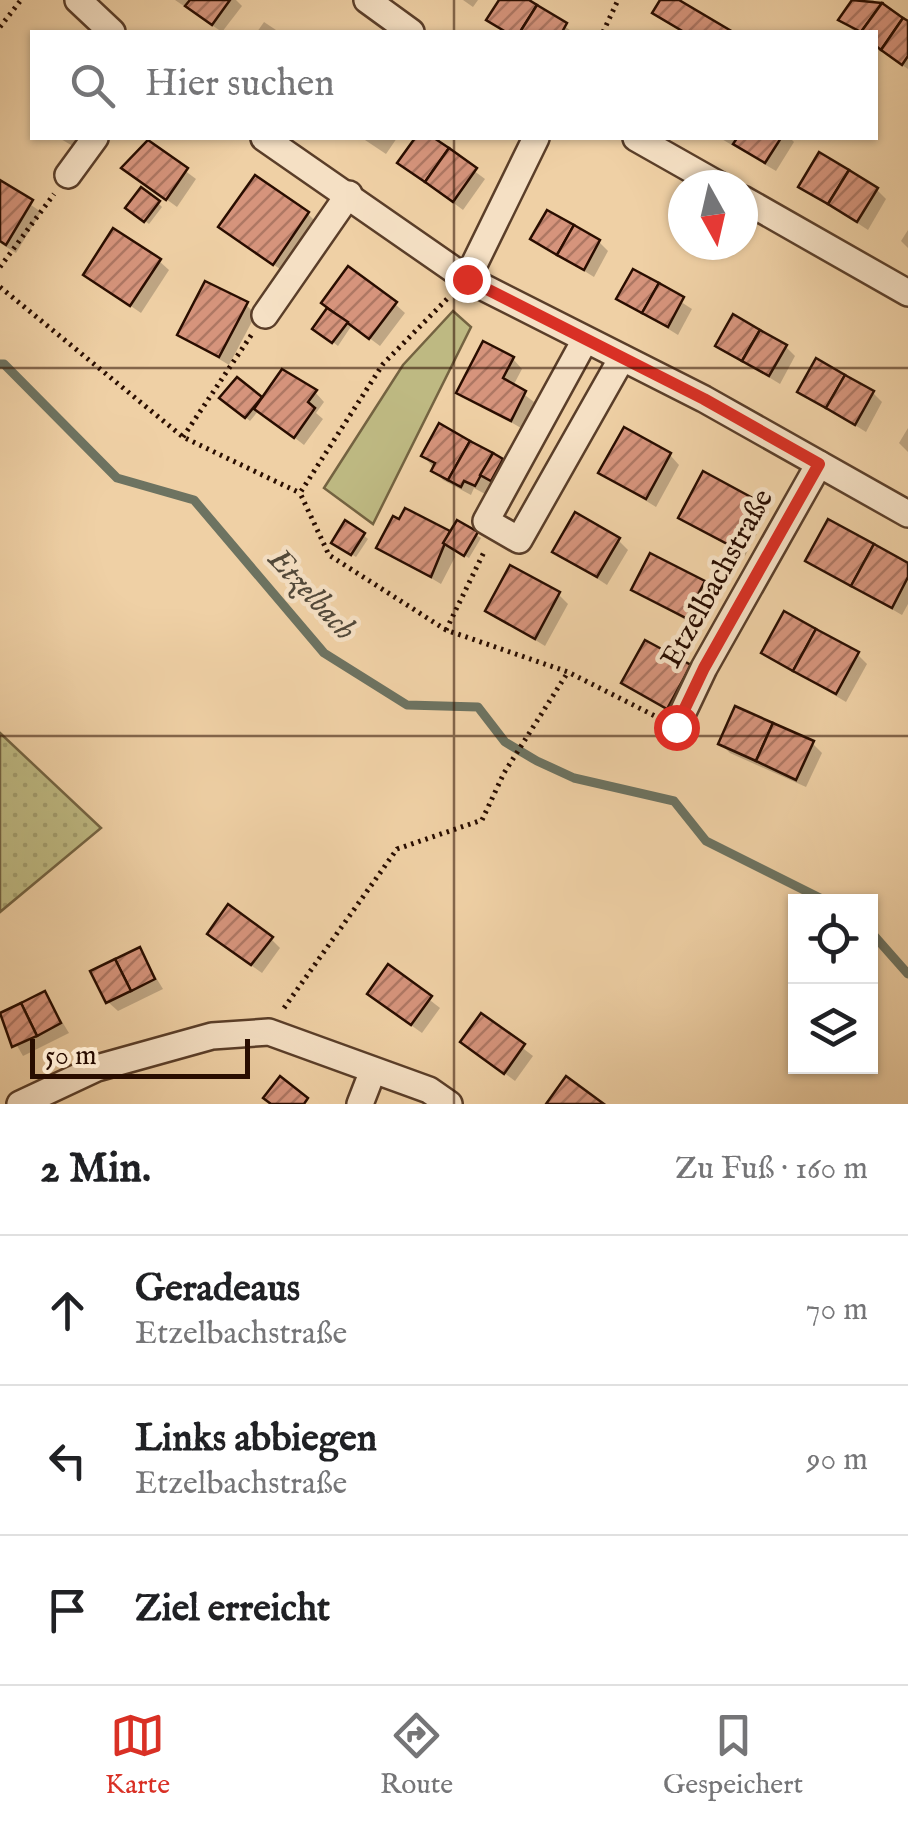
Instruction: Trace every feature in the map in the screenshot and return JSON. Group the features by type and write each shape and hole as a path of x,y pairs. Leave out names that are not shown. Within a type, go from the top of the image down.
{"street":[{"path":"367,0 408,30"},
{"path":"68,175 94,140"},
{"path":"267,140 350,194 467,279 622,358 908,514"},
{"path":"467,279 535,140"},
{"path":"640,140 693,170"},
{"path":"265,316 350,194"},
{"path":"758,208 908,293"},
{"path":"584,340 486,522 519,540 622,358"},
{"name":"Etzelbachstraße","path":"676,727 704,668 819,464"},
{"path":"20,1104 97,1068 212,1036 269,1032 372,1073 429,1090 450,1104"},
{"path":"360,1104 372,1073"}],"path":[{"path":"0,27 21,0"},
{"path":"603,30 618,0"},
{"path":"0,268 68,175"},
{"path":"300,493 383,364 467,279"},
{"path":"0,287 183,437 300,493 330,555 446,630 568,672 676,727"},
{"path":"183,437 265,316"},
{"path":"446,630 498,528"},
{"path":"269,1032 396,849 482,820 504,773 568,672"}],"shaded area":[{"path":"453,311 471,327 373,524 324,488 403,365"},
{"path":"0,733 101,828 0,912"}],"building":[{"path":"190,0 230,0 212,25 185,6"},
{"path":"499,0 529,0 537,5 521,30 503,30 486,20"},
{"path":"660,0 679,0 730,30 681,30 652,13"},
{"path":"852,0 882,3 862,30 838,20"},
{"path":"882,3 903,18 881,50 878,30 862,30"},
{"path":"537,5 567,23 563,30 521,30"},
{"path":"903,18 908,21 908,56 902,65 881,50"},
{"path":"148,140 188,168 166,200 121,168"},
{"path":"414,140 437,140 449,148 425,182 397,163"},
{"path":"736,140 780,140 765,163 733,144"},
{"path":"449,148 477,168 453,202 425,182"},
{"path":"819,152 849,170 828,204 798,187"},
{"path":"849,170 878,188 857,222 828,204"},
{"path":"255,175 309,212 273,265 218,227"},
{"path":"0,180 33,200 6,245 0,241"},
{"path":"141,187 160,201 144,222 125,208"},
{"path":"547,210 574,225 557,255 530,239"},
{"path":"574,225 600,240 584,270 557,255"},
{"path":"113,228 161,259 130,306 83,275"},
{"path":"348,266 397,302 369,339 321,303"},
{"path":"633,269 659,283 642,313 616,299"},
{"path":"205,281 248,302 219,357 177,335"},
{"path":"659,283 684,297 668,327 642,313"},
{"path":"327,308 348,322 332,343 312,329"},
{"path":"733,314 760,330 742,361 715,346"},
{"path":"760,330 787,345 769,376 742,361"},
{"path":"483,341 514,357 503,378 526,391 511,421 456,393"},
{"path":"816,358 845,375 826,408 797,392"},
{"path":"282,369 317,390 308,402 315,408 294,438 254,409"},
{"path":"845,375 874,391 855,425 826,408"},
{"path":"237,377 262,397 245,418 219,398"},
{"path":"439,423 470,441 448,480 431,471 435,463 421,456"},
{"path":"624,427 671,453 646,499 598,473"},
{"path":"470,441 493,453 475,486 464,481 461,487 448,480"},
{"path":"493,453 503,459 491,481 480,475"},
{"path":"703,471 760,502 735,548 678,518"},
{"path":"405,508 450,531 431,577 376,548 393,516 399,519"},
{"path":"575,512 620,538 597,577 552,552"},
{"path":"828,519 874,544 851,586 805,561"},
{"path":"345,520 365,533 351,555 331,543"},
{"path":"457,520 478,532 464,556 443,543"},
{"path":"874,544 908,563 908,577 892,608 851,586"},
{"path":"650,553 705,581 686,618 631,590"},
{"path":"510,565 560,592 535,639 485,611"},
{"path":"784,611 816,629 793,671 761,653"},
{"path":"816,629 859,652 836,694 793,671"},
{"path":"645,640 691,665 667,709 621,683"},
{"path":"735,706 773,723 756,761 718,744"},
{"path":"773,723 814,741 796,780 756,761"},
{"path":"228,904 273,937 251,965 207,934"},
{"path":"140,947 155,979 131,991 115,959"},
{"path":"115,959 131,991 106,1003 90,971"},
{"path":"388,964 432,996 411,1025 367,994"},
{"path":"45,991 61,1023 37,1036 21,1003"},
{"path":"21,1003 37,1036 12,1047 0,1013"},
{"path":"481,1013 525,1044 504,1074 460,1042"},
{"path":"280,1076 308,1098 304,1104 271,1104 263,1098"},
{"path":"566,1076 604,1104 546,1104"}],"waterway":[{"name":"Etzelbach","path":"0,364 117,478 194,500 324,653 407,705 478,707 505,742 574,778 674,801 706,841 812,894"},
{"name":"Etzelbach","path":"878,940 908,974"}],"route":[{"path":"467,279 704,399 819,464 704,668 676,727"}]}
